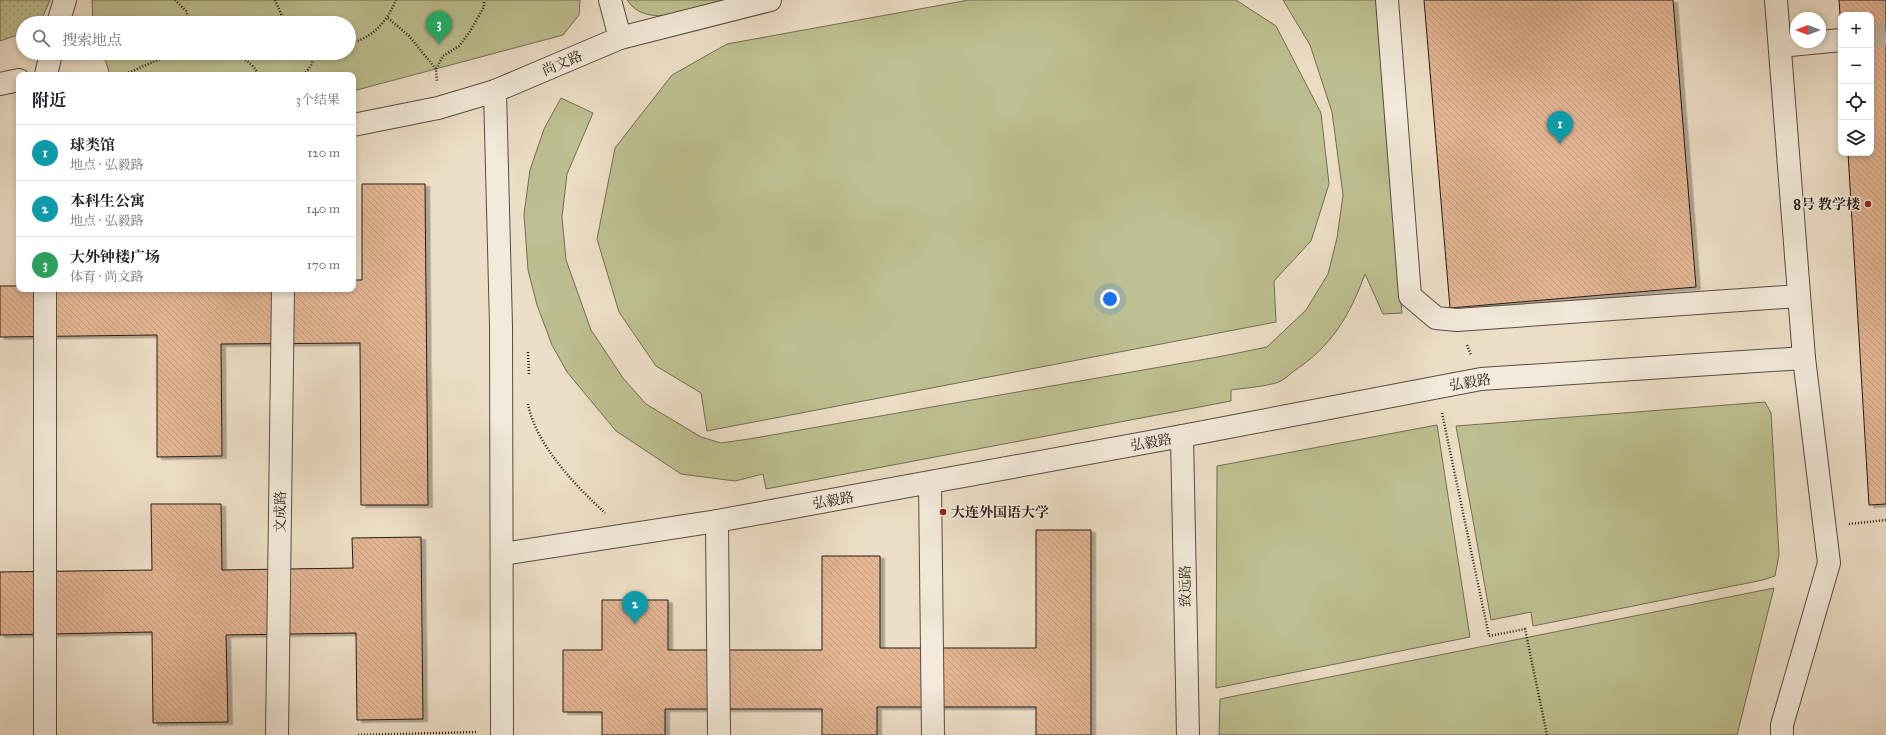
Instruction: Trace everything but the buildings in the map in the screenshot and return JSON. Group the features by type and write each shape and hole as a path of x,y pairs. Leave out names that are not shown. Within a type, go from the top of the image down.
{"street":[{"path":"60,16 65,0"},
{"path":"610,0 620,38"},
{"name":"尚文路","path":"356,124 438,108 495,91 620,38 770,0"},
{"path":"1387,0 1410,296 1436,318 1457,320 1799,296"},
{"path":"1776,0 1804,358 1829,563 1782,725 1782,735"},
{"path":"1780,46 1838,40"},
{"path":"46,72 49,60"},
{"path":"0,84 16,81"},
{"path":"495,91 500,326 502,733"},
{"path":"45,735 46,292"},
{"name":"文成路","path":"277,735 283,292"},
{"name":"弘毅路","path":"502,554 716,521 930,483 1481,379 1804,358"},
{"name":"致远路","path":"1182,436 1188,735"},
{"path":"930,483 933,735"},
{"path":"716,521 719,735"}],"path":[{"path":"175,0 186,11 188,16"},
{"path":"275,0 282,16"},
{"path":"356,42 374,33 388,18 396,0"},
{"path":"438,108 436,69 443,56 459,46 469,33 484,8 484,0"},
{"path":"388,18 409,36 436,69"},
{"path":"130,72 158,60"},
{"path":"245,60 256,68 258,72"},
{"path":"306,72 312,64 312,60"},
{"path":"1457,320 1481,379"},
{"path":"500,326 528,340 528,381"},
{"path":"1437,387 1489,636 1524,628 1547,735"},
{"path":"528,403 530,415 564,472 629,534"},
{"path":"1824,527 1886,520"},
{"path":"358,735 502,733"}],"green space":[{"path":"0,0 50,0 43,16 16,16 16,35 0,41"},
{"path":"92,0 580,0 579,15 563,35 356,90 356,72 109,72 105,60 356,60 356,16 93,16"},
{"path":"627,0 722,0 686,12 659,16 647,14 636,9"},
{"path":"969,0 1236,0 1276,26 1321,113 1329,184 1311,241 1274,281 1276,322 707,431 701,393 656,366 619,312 597,239 615,148 672,75 727,44"},
{"path":"1283,0 1376,0 1402,313 1383,314 1365,274 1346,316 1329,340 1319,351 1279,382 1265,386 1231,390 1231,401 766,489 763,474 735,481 681,474 616,431 567,372 552,345 537,305 528,270 524,214 530,170 544,129 561,98 593,113 567,174 562,217 566,260 591,330 623,378 646,404 701,437 721,443 749,439 1267,347 1306,310 1328,274 1337,238 1343,195 1332,112 1310,45"},
{"path":"1765,402 1771,413 1779,555 1775,576 1763,580 1533,626 1531,612 1491,620 1456,426"},
{"path":"1437,425 1470,637 1216,688 1217,466"},
{"path":"1774,588 1737,735 1219,735 1220,699"}],"tunnel":[{"path":"1874,36 1886,34"}],"place":[{"name":"大外钟楼广场","path":"439,44"},
{"name":"球类馆","path":"1560,144"},
{"name":"8号 教学楼","path":"1868,204"},
{"name":"大连外国语大学","path":"943,512"},
{"name":"本科生公寓","path":"635,624"}]}
